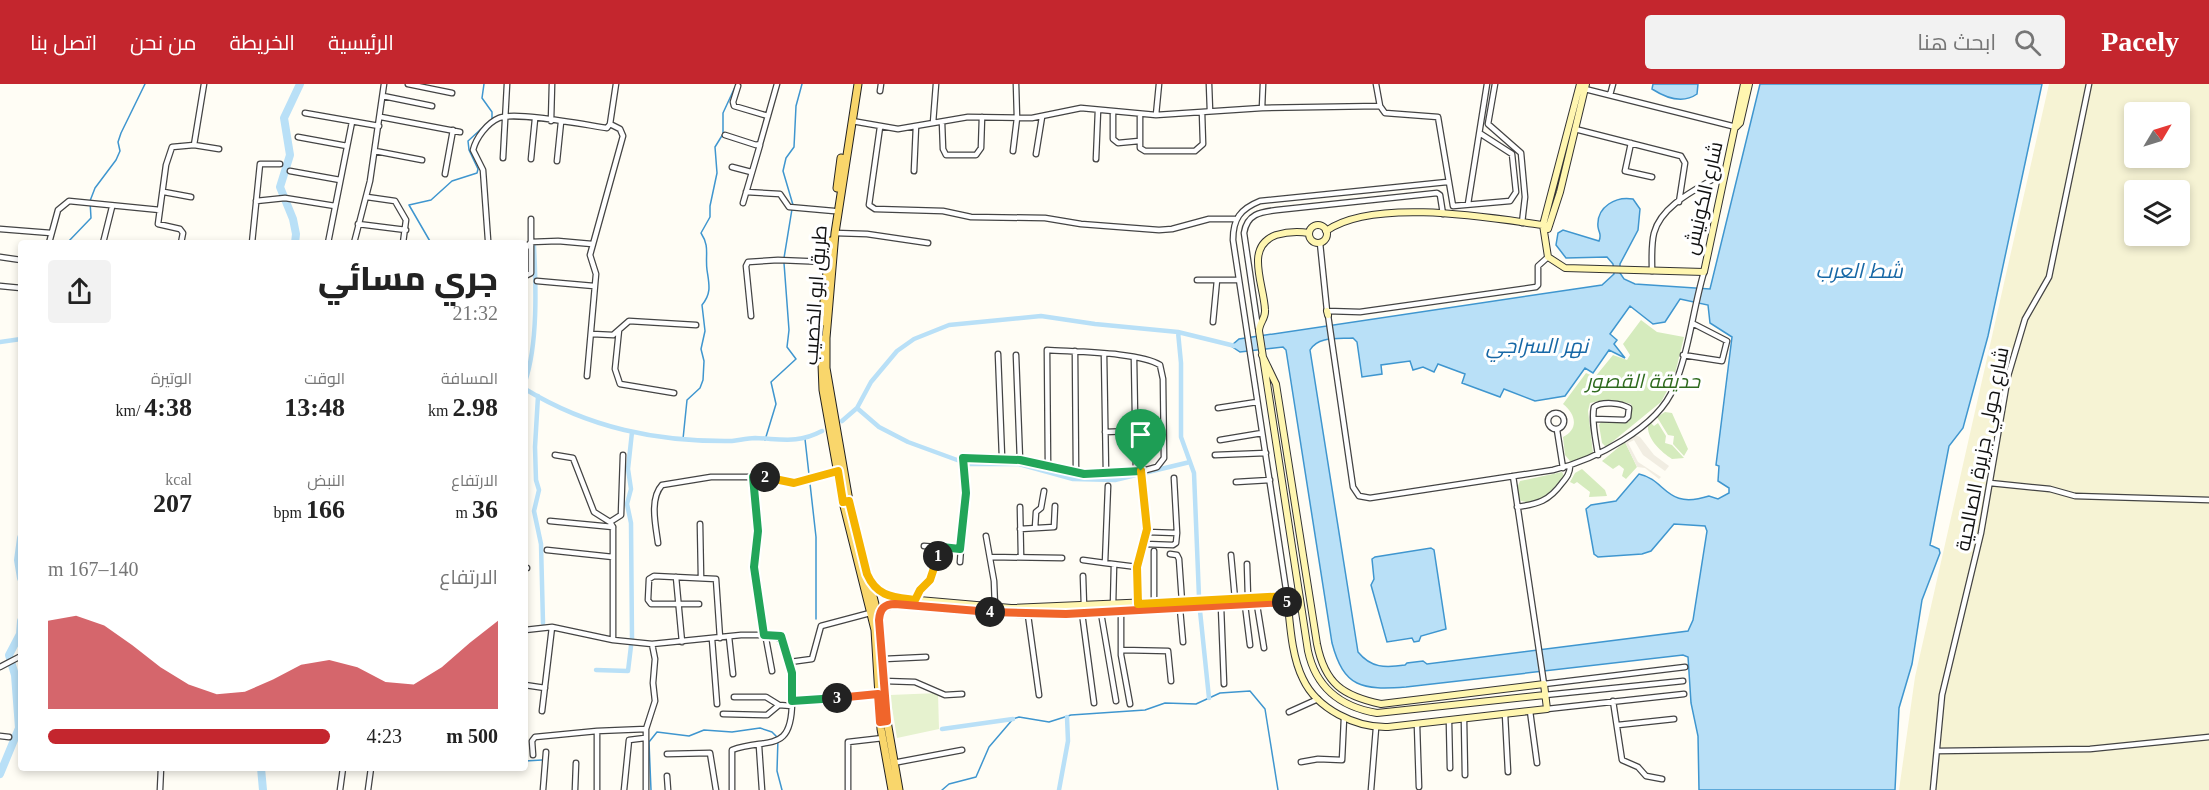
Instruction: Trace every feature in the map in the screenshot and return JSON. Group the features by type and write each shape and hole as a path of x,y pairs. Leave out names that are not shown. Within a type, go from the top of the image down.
{"main road":[{"name":"طريق ابو الخصيب","path":"853,84 840,178 826,338 826,368 846,501 876,639 878,694 899,790"},
{"name":"طريق ابو الخصيب","path":"858,84 834,211 827,262 821,369 838,471 879,620 884,659 883,738 892,790"},
{"name":"شارع الكونيش","path":"1548,257 1565,268 1704,272 1744,84"},
{"name":"شارع الكونيش","path":"1736,127 1740,123 1749,84"},
{"path":"1546,227 1575,129 1584,86"},
{"path":"1548,257 1546,227 1584,86"},
{"path":"1326,231 1340,222 1370,216 1418,212 1546,227"},
{"path":"1326,231 1316,226 1309,233 1283,233 1268,239 1260,246 1257,257 1266,313 1258,330 1308,651 1314,673 1329,693 1352,707 1377,714 1545,695"},
{"path":"1309,233 1312,241 1320,243 1326,237 1326,231"},
{"path":"1262,353 1276,384 1320,663 1327,676 1344,692 1361,700 1382,704 1544,682 1547,709 1449,722 1376,728 1344,718 1318,699 1303,679 1299,669 1287,600"},
{"path":"867,574 872,585 885,596 995,607 1083,610 1101,613 1248,598 1287,600"},
{"path":"879,620 882,609 895,604 1028,615 1113,605 1154,603 1221,606 1287,600"}],"street":[{"path":"194,145 204,84"},
{"path":"355,240 367,197 381,117 384,84"},
{"path":"408,84 452,93"},
{"path":"503,158 507,84"},
{"path":"550,121 552,84"},
{"path":"488,240 483,170 473,150 476,138 498,118 507,116 607,128 610,124 616,84"},
{"path":"742,203 777,84"},
{"path":"880,91 881,84"},
{"path":"933,123 936,84"},
{"path":"1013,151 1017,118 1016,84"},
{"path":"1156,114 1159,84"},
{"path":"1209,84 1210,111"},
{"path":"1262,108 1263,84"},
{"path":"1376,84 1380,106 1385,113 1415,113 1438,117 1451,205 1510,201 1516,192 1512,154 1503,146 1481,134"},
{"path":"1468,204 1481,134 1487,84"},
{"path":"1495,84 1488,124 1521,153 1525,197 1522,224"},
{"path":"1610,95 1613,84"},
{"name":"شارع حولي جزيرة الصالحية","path":"1933,790 1942,695 1950,653 1981,533 2008,376 2025,319 2049,277 2089,84"},
{"path":"738,86 734,106 768,116"},
{"path":"1584,86 1610,95 1736,127"},
{"path":"383,96 432,106"},
{"path":"852,121 898,129 982,117 1042,117 1081,108 1156,114 1262,108 1380,106"},
{"path":"1096,159 1098,110"},
{"path":"305,112 379,126"},
{"path":"1113,112 1113,139 1118,143 1139,141"},
{"path":"1140,114 1140,148 1145,151 1195,151 1203,144 1202,112"},
{"path":"381,117 460,132"},
{"path":"942,122 943,149 946,155 976,155 981,148 982,117"},
{"path":"1036,154 1042,117"},
{"path":"531,159 535,119"},
{"path":"329,240 352,122"},
{"path":"557,161 561,122"},
{"path":"587,376 596,274 590,255 623,136 620,129 610,124"},
{"path":"914,171 916,126"},
{"path":"880,127 869,205 875,209 943,211 971,217 1045,218 1081,224 1159,230 1209,219 1235,219"},
{"path":"1575,129 1678,155 1684,159 1678,202"},
{"path":"445,174 453,130"},
{"path":"725,135 759,144"},
{"path":"298,137 347,146"},
{"path":"1631,143 1625,171 1652,177"},
{"path":"182,240 183,233 180,229 158,224 166,165 172,147 194,145 219,149"},
{"path":"375,151 422,160"},
{"path":"252,240 260,164 280,164"},
{"path":"732,167 751,172"},
{"path":"290,171 340,180"},
{"path":"1652,271 1654,231 1662,217 1678,202 1725,172"},
{"path":"1287,600 1233,240 1235,219 1248,206 1260,201 1447,182"},
{"path":"164,192 191,197"},
{"path":"746,192 780,194 789,207 796,209 834,211"},
{"path":"1258,330 1244,233 1245,226 1253,215 1277,210 1437,193 1440,195 1443,214"},
{"path":"367,197 395,201 406,220 404,240"},
{"path":"256,201 285,198 335,206"},
{"path":"50,240 62,204 69,201 160,210"},
{"path":"104,240 112,207"},
{"path":"528,274 531,273 531,219"},
{"path":"358,224 406,230"},
{"path":"0,229 51,233"},
{"path":"835,232 928,243"},
{"path":"528,246 531,242 558,241 592,244"},
{"path":"1320,243 1327,313 1353,487 1359,496 1370,498 1563,468 1598,455 1642,425 1665,404 1675,386 1704,272"},
{"path":"0,257 18,260"},
{"path":"1327,313 1360,312 1536,287 1538,285 1538,266 1548,257"},
{"path":"751,316 747,264 778,260 827,262"},
{"path":"1197,280 1239,280"},
{"path":"1213,322 1217,280"},
{"path":"537,282 594,286"},
{"path":"0,286 18,288"},
{"path":"592,334 613,335 629,321 696,325"},
{"path":"1683,355 1722,361 1726,341 1692,323"},
{"path":"619,330 615,369 620,384 674,393"},
{"path":"960,562 966,493 963,458 1002,457 1076,472 1141,473 1156,467 1164,458 1160,365 1150,359 1047,350 1048,465"},
{"path":"1074,351 1076,472"},
{"path":"998,354 1002,457"},
{"path":"1016,354 1020,460"},
{"path":"1104,354 1106,473"},
{"path":"1134,359 1134,431 1147,532 1137,567 1138,604"},
{"path":"1218,408 1257,402"},
{"path":"1594,419 1625,420 1628,417 1629,408 1625,405 1598,404 1593,410 1594,419 1598,455"},
{"path":"1557,430 1563,468"},
{"path":"1105,432 1134,431"},
{"path":"1220,440 1262,433"},
{"path":"1215,455 1266,453"},
{"path":"550,521 611,524 621,515 623,454"},
{"path":"555,455 573,458 594,512 611,524"},
{"path":"1517,507 1540,504 1550,498 1568,475 1570,466"},
{"path":"658,543 654,510 658,490 662,485 711,477 769,477 787,482 806,481 838,471"},
{"path":"1513,476 1544,682 1685,667"},
{"path":"753,477 758,531 754,567 772,671"},
{"path":"1144,544 1173,545 1176,543 1174,478"},
{"path":"1236,482 1270,480"},
{"path":"1990,483 2050,489 2075,496 2209,500"},
{"path":"1105,563 1108,486"},
{"path":"1035,528 1036,512 1041,508 1044,491"},
{"path":"1020,529 1055,526 1055,506"},
{"path":"1020,507 1021,556"},
{"path":"611,524 613,640"},
{"path":"700,524 701,577"},
{"path":"1147,532 1177,533"},
{"path":"986,536 995,607"},
{"path":"924,546 960,549"},
{"path":"915,600 920,590 931,578 942,547"},
{"path":"547,550 613,557"},
{"path":"1154,603 1155,551"},
{"path":"1170,554 1177,555 1179,560 1182,642"},
{"path":"1231,555 1235,599"},
{"path":"990,557 1062,558"},
{"path":"1083,560 1137,567"},
{"path":"1247,564 1248,598"},
{"path":"1113,605 1114,565"},
{"path":"1083,576 1083,610 1094,703"},
{"path":"699,604 653,605 648,600 648,584 651,577 714,578 717,581 720,638"},
{"path":"676,577 682,642"},
{"path":"1257,604 1264,648"},
{"path":"1245,605 1250,645"},
{"path":"1221,606 1224,684"},
{"path":"1120,612 1122,650 1130,704"},
{"path":"790,662 812,659 822,626 870,613"},
{"path":"1101,613 1116,700"},
{"path":"1028,615 1039,695"},
{"path":"542,711 552,627"},
{"path":"528,630 552,627 613,640 652,644 729,637 781,636 790,662 793,681 789,728 782,738 773,744 734,749 730,752 732,790"},
{"path":"729,637 733,674"},
{"path":"712,639 717,704"},
{"path":"646,790 645,738 655,701 653,682 655,659 652,644"},
{"path":"1122,650 1168,651 1172,681"},
{"path":"884,659 926,657"},
{"path":"0,667 18,658"},
{"path":"884,681 915,682 941,694 962,694"},
{"path":"1545,695 1683,681"},
{"path":"528,685 545,688"},
{"path":"723,714 767,715 779,705 878,694"},
{"path":"1547,709 1684,694"},
{"path":"734,697 766,697 779,705"},
{"path":"1289,712 1318,699"},
{"path":"1613,701 1622,760 1638,767 1646,776 1662,778"},
{"path":"1530,711 1537,763"},
{"path":"1505,714 1508,772"},
{"path":"1301,762 1342,760 1344,718"},
{"path":"1618,725 1674,719"},
{"path":"1464,720 1464,775"},
{"path":"1449,722 1450,768"},
{"path":"1417,725 1419,787"},
{"path":"1371,790 1376,728"},
{"path":"533,754 532,738 597,730 646,729"},
{"path":"597,730 597,790"},
{"path":"0,736 9,737"},
{"path":"1937,751 2090,749 2209,737"},
{"path":"624,790 629,740 645,738"},
{"path":"848,790 848,742 883,738"},
{"path":"759,746 762,790"},
{"path":"893,763 962,750"},
{"path":"543,790 546,752"},
{"path":"666,754 710,753 716,790"},
{"path":"575,790 576,763"},
{"path":"160,790 161,771"},
{"path":"340,790 343,771"},
{"path":"368,790 371,771"},
{"path":"667,776 668,790"}],"shaded area":[{"path":"2049,84 2209,84 2209,790 1899,790 1915,677"},
{"path":"1634,435 1640,437 1654,455 1669,466 1665,471 1643,455 1634,440 1628,443 1638,462 1661,477 1659,479 1645,468 1637,467 1625,442"}],"green space":[{"name":"حديقة القصور","path":"1641,320 1657,332 1684,337 1674,378 1661,402 1606,447 1602,443 1599,425 1601,422 1629,422 1631,404 1610,401 1590,403 1588,411 1593,453 1576,462 1570,461 1565,455 1563,437 1572,430 1574,421 1571,412 1563,404 1586,373 1595,377 1613,355 1627,360 1630,355 1623,344"},
{"path":"1665,412 1672,413 1688,449 1684,456 1673,444 1674,436 1668,435 1657,417"},
{"path":"1651,423 1654,426 1658,423 1666,436 1665,443 1672,445 1684,458 1672,459 1659,449 1648,431"},
{"path":"1625,442 1637,467 1626,479 1622,476 1624,469 1619,465 1613,469 1602,461"},
{"path":"1582,469 1605,490 1607,496 1589,497 1590,492 1577,482 1574,484 1570,482 1575,473"},
{"path":"1562,472 1564,476 1539,500 1526,502 1519,500 1517,488 1520,481"},
{"path":"938,693 939,729 897,738 890,695"}],"water":[{"path":"1653,84 1698,84 1697,94 1686,99 1674,99 1652,89"},
{"name":"شط العرب","path":"1760,84 2042,84 1988,336 1963,428 1949,446 1930,545 1939,549 1940,553 1922,600 1912,664 1899,708 1895,790 1699,790 1698,736 1691,703 1688,657 1683,655 1406,687 1378,688 1357,683 1342,669 1332,643 1286,350 1283,347 1240,352 1231,346 1239,339 1602,285 1614,274 1613,264 1607,257 1566,258 1556,245 1558,233 1563,230 1599,241 1600,213 1614,201 1627,198 1633,199 1640,209 1638,230 1620,264 1620,273 1624,279 1635,284 1710,289","holes":["1680,299 1708,305 1710,323 1732,337 1716,465 1719,466 1718,481 1729,488 1729,493 1718,499 1709,496 1683,499 1675,497 1656,482 1639,474 1616,501 1591,505 1586,509 1594,554 1598,557 1642,554 1651,551 1674,524 1705,526 1707,531 1693,620 1688,631 1427,664 1423,661 1405,665 1379,666 1363,657 1358,652 1310,350 1323,340 1353,338 1357,342 1362,377 1382,374 1381,365 1410,361 1413,370 1423,367 1434,372 1438,364 1465,374 1462,383 1500,397 1504,389 1535,401 1565,396 1585,368 1593,373 1609,350 1625,358 1614,344 1617,340 1610,334 1630,306 1653,324 1665,322"]},
{"path":"1431,548 1434,550 1446,629 1421,636 1419,641 1414,642 1412,638 1387,642 1371,585 1374,579 1372,559"}],"waterway":[{"path":"70,240 91,218 90,201 95,188 116,160 120,151 118,142 121,133 145,84"},
{"path":"295,240 293,219 280,187 290,155 284,118 300,84"},
{"path":"429,240 409,205 431,200 452,181 477,173 478,169 469,150 468,141 492,119 492,112 482,98 484,84"},
{"path":"793,205 783,171 786,158 794,147 796,106 802,84"},
{"path":"683,439 687,400 700,388 703,380 704,361 701,349 705,331 702,305 709,288 706,247 701,233 710,217 717,173 715,147 723,134 723,113 735,87"},
{"path":"784,258 792,209"},
{"path":"528,371 534,333 534,246"},
{"path":"765,440 776,404 771,382 796,359 787,347 789,330 784,263"},
{"path":"842,421 857,408 871,382 897,351 914,339 949,325 1041,316 1178,332 1235,346"},
{"path":"1178,332 1181,363 1181,437 1194,473 1199,597"},
{"path":"0,342 18,339"},
{"path":"528,391 574,414 599,423 624,430 677,439 789,440 805,438 822,431"},
{"path":"538,396 535,447 536,480 539,490 534,511 541,544 543,623"},
{"path":"857,408 879,427 908,442 968,464 1019,464 1073,479 1115,480 1190,462"},
{"path":"632,432 628,469 631,489 627,504 631,523 632,639"},
{"path":"805,439 816,537 816,619"},
{"path":"1200,611 1209,698"},
{"path":"18,638 9,655 15,675 18,715"},
{"path":"596,670 628,671 631,646"},
{"path":"942,790 949,784 976,777 989,747 1013,719 1019,717 1049,722 1071,715 1145,710 1165,703 1196,704 1220,693 1250,691 1265,709 1278,790"},
{"path":"1059,790 1068,741 1067,717"},
{"path":"942,729 1013,719"},
{"path":"651,790 649,742 657,732 689,736 704,730 732,732 760,728 772,732 778,738 777,771 782,790"},
{"path":"0,774 18,730"},
{"path":"528,761 542,760"},
{"path":"261,771 263,790"}],"route":[{"path":"1002,457 1084,474 1141,471 1145,492 1147,529 1137,567 1138,604 1287,596 1287,603 1028,615 890,604 879,612 887,721 880,722 878,694 792,701 792,673 781,636 764,635 760,617 754,567 758,531 753,477 769,477 780,482 794,483 838,471 843,502 849,501 867,574 872,585 885,596 915,600 920,590 931,578 942,547 960,549 966,493 963,458 976,460 1002,457"}],"water label":[{"name":"نهر السراجي","path":"1537,346"}]}
